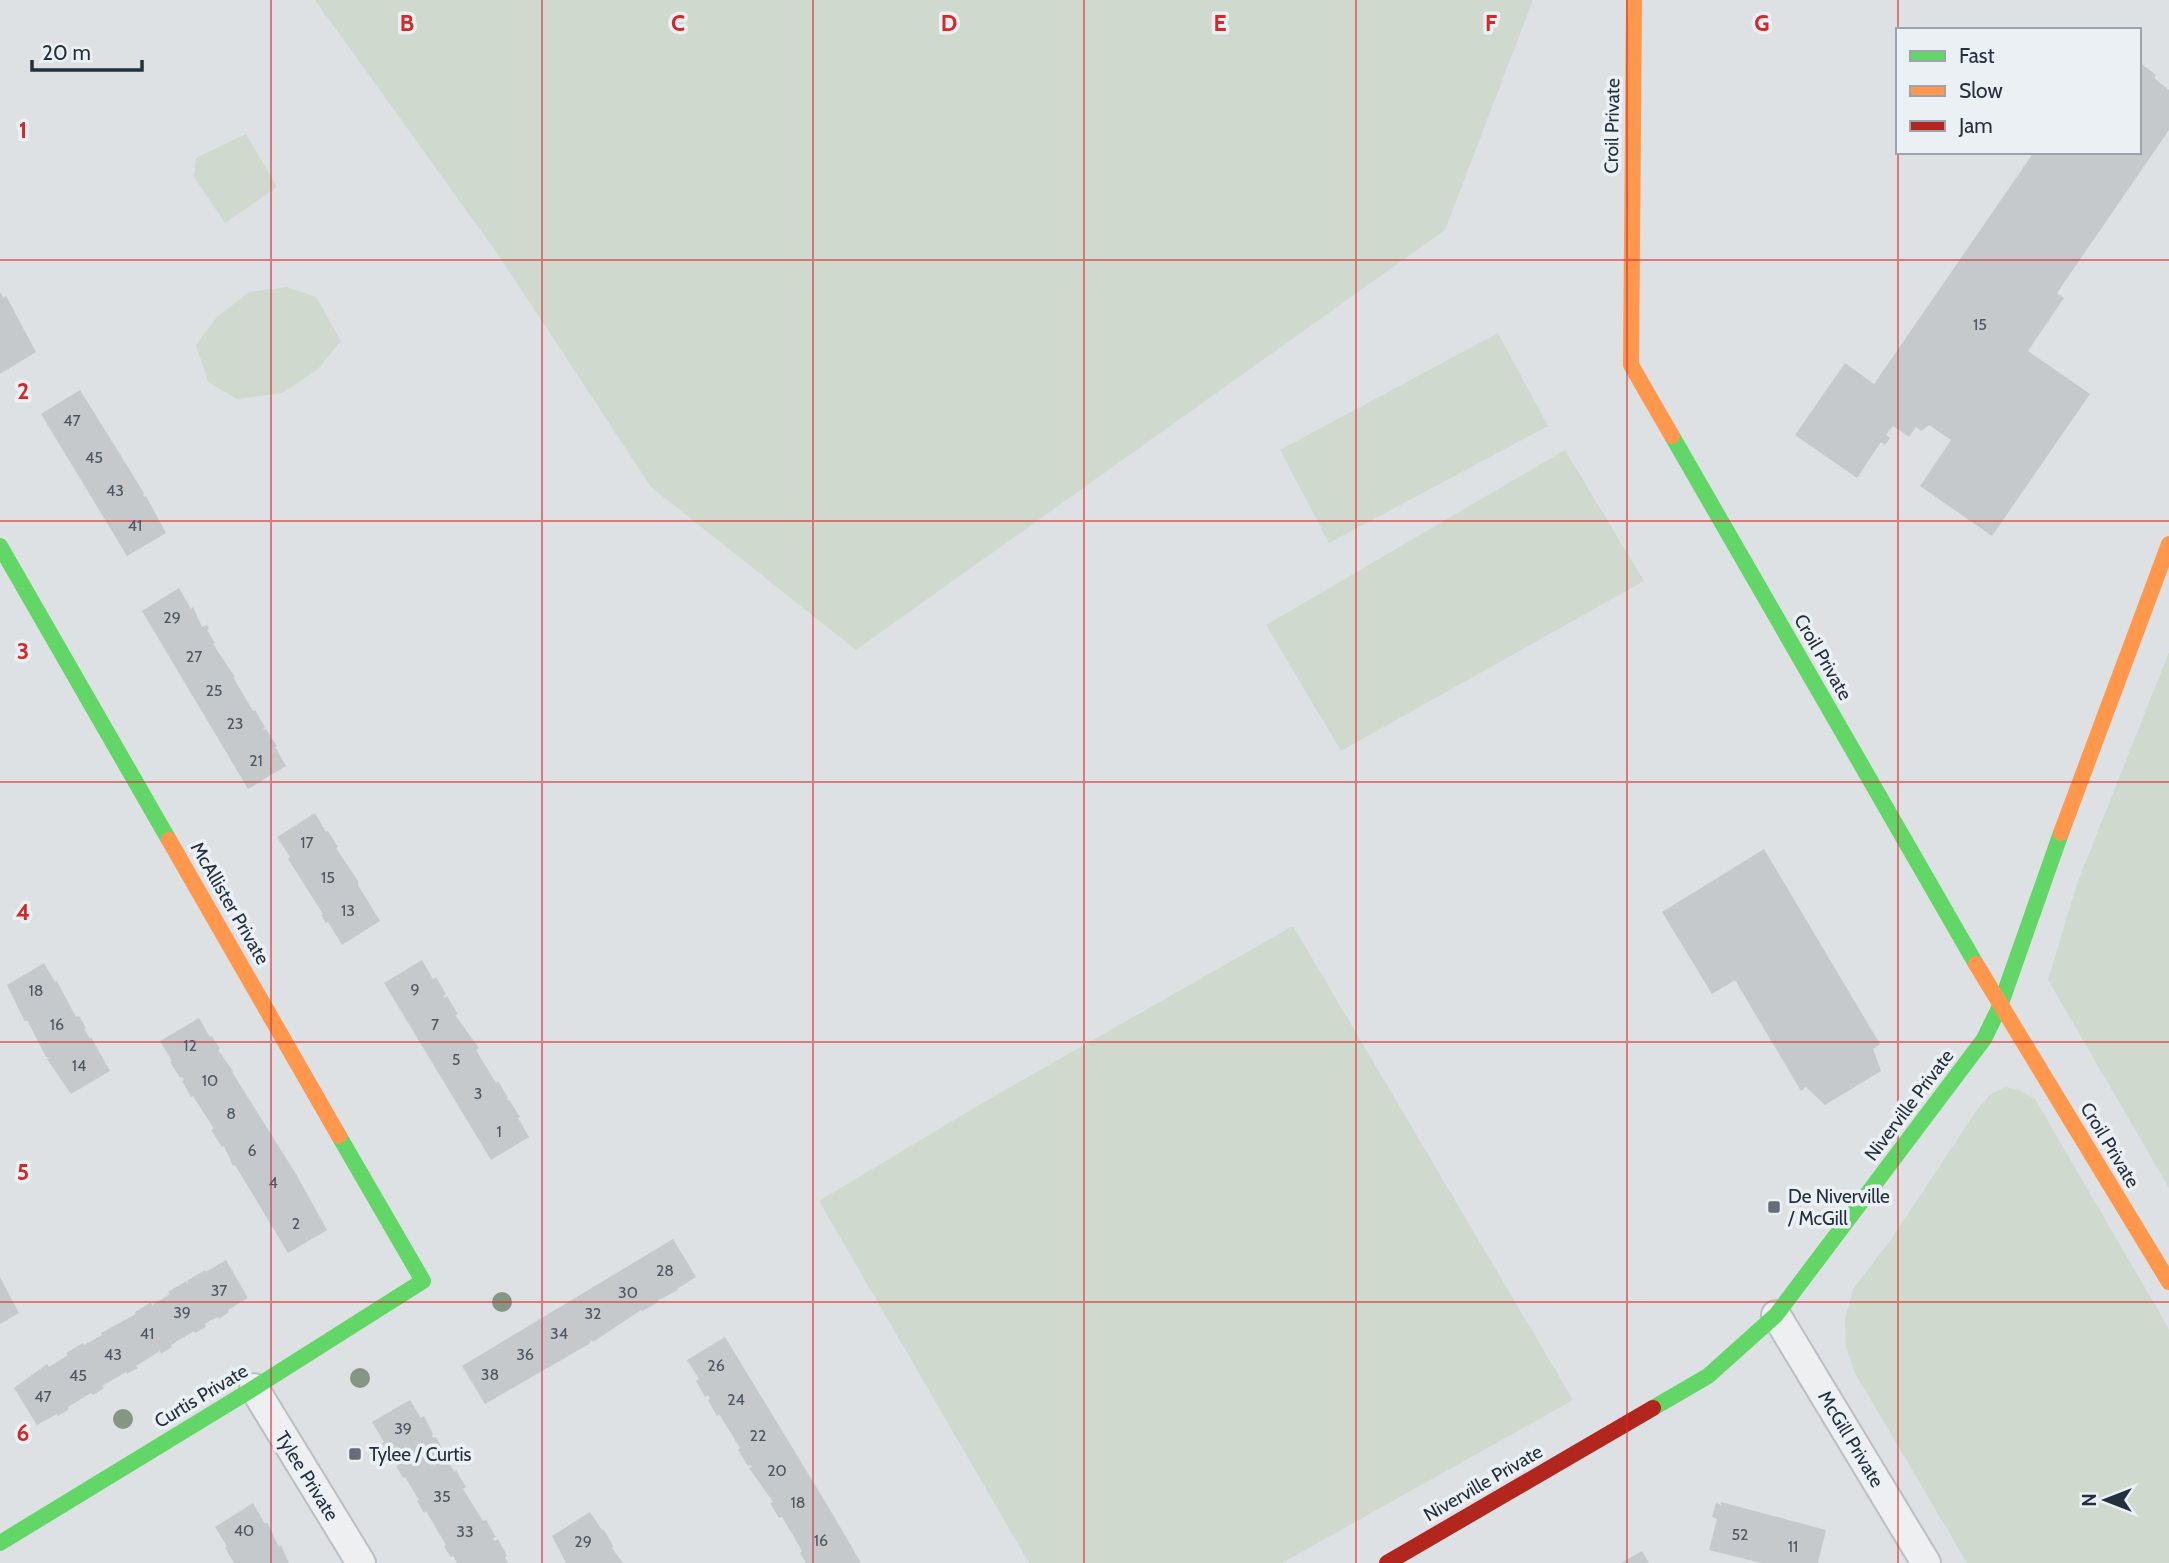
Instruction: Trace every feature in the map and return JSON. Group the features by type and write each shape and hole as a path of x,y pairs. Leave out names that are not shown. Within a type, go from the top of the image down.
{"street":[{"name":"Croil Private","path":"1634,0 1631,365 2000,1006 2169,1282"},
{"name":"Niverville Private","path":"1387,1563 1708,1376 1776,1315 1984,1039 2000,1006 2037,896 2169,544"},
{"name":"McAllister Private","path":"0,546 423,1281"},
{"name":"Curtis Private","path":"0,1543 423,1281"},
{"name":"McGill Private","path":"1776,1315 1926,1563"},
{"name":"Tylee Private","path":"254,1388 361,1563"}],"shaded area":[{"path":"315,0 1533,0 1445,230 856,650 651,487 499,256"},
{"path":"246,134 277,187 225,223 194,177 196,158"},
{"path":"287,287 316,297 341,341 318,369 282,393 237,399 208,382 196,345 217,317 249,292"},
{"path":"1498,333 1548,426 1329,543 1280,450"},
{"path":"1565,450 1644,581 1341,751 1266,625"},
{"path":"2169,652 2169,1188 2048,980 2077,884"},
{"path":"1293,926 1573,1400 1282,1563 1029,1563 819,1201 984,1102"},
{"path":"2005,1087 2021,1091 2035,1099 2169,1329 2169,1563 1967,1563 1855,1373 1846,1347 1845,1320 1853,1289 1889,1242 1976,1111 1991,1094"}],"building":[{"path":"2141,64 2156,75 2154,78 2169,90 2169,130 2057,293 2064,298 2028,351 2090,394 1992,536 1920,486 1951,440 1929,425 1921,431 1916,427 1909,437 1893,426 1886,435 1890,438 1885,445 1881,442 1857,478 1795,435 1845,363 1874,384 2033,154 2141,154"},
{"path":"0,292 4,298 6,296 36,352 0,374"},
{"path":"80,390 166,533 127,556 41,414"},
{"path":"179,588 191,609 193,607 202,627 207,625 215,643 213,644 253,711 255,710 265,727 263,728 277,746 275,747 286,766 248,789 142,611"},
{"path":"315,813 338,847 336,848 380,921 342,945 321,915 323,914 277,837"},
{"path":"1764,849 1880,1044 1873,1049 1881,1071 1825,1105 1806,1087 1801,1091 1735,980 1712,994 1662,912"},
{"path":"422,960 433,979 436,977 446,994 443,996 447,996 458,1014 455,1015 479,1048 476,1050 520,1117 518,1118 529,1137 491,1160 384,983"},
{"path":"44,963 76,1017 79,1016 110,1071 71,1094 47,1059 50,1058 46,1057 27,1020 25,1022 7,985"},
{"path":"199,1018 296,1174 327,1230 288,1253 235,1165 233,1166 224,1146 222,1147 211,1130 214,1129 193,1096 191,1097 182,1081 184,1080 170,1062 172,1061 160,1041"},
{"path":"673,1239 696,1277 593,1342 591,1340 589,1344 485,1404 462,1366"},
{"path":"226,1260 248,1298 219,1319 218,1317 205,1324 206,1327 195,1333 194,1331 161,1354 160,1351 136,1366 138,1368 102,1386 104,1388 68,1407 69,1409 58,1416 57,1414 37,1425 14,1388 47,1364 49,1367 68,1355 66,1353 102,1335 101,1333 136,1314 135,1312 151,1302 152,1305 186,1281 187,1284 188,1280"},
{"path":"0,1277 19,1313 0,1324"},
{"path":"725,1337 861,1563 806,1563 782,1517 779,1518 770,1503 773,1502 749,1468 752,1467 748,1466 738,1450 740,1448 719,1414 717,1416 708,1395 705,1397 696,1381 699,1379 687,1360"},
{"path":"410,1400 421,1418 424,1416 433,1438 436,1437 454,1472 456,1470 466,1487 463,1489 496,1537 493,1538 495,1541 498,1539 508,1563 457,1563 444,1547 446,1545 426,1511 424,1513 417,1501 419,1500 405,1477 403,1478 372,1422"},
{"path":"1721,1502 1826,1530 1818,1563 1761,1563 1709,1550 1717,1519 1712,1517 1716,1503 1721,1505"},
{"path":"253,1503 265,1524 267,1522 279,1547 281,1545 289,1563 234,1563 225,1548 227,1546 215,1527"},
{"path":"590,1512 623,1563 566,1563 552,1536"},
{"path":"1642,1551 1649,1563 1621,1563"}],"traffic: fast":[{"path":"1672,436 1976,964"},
{"path":"0,546 169,840"},
{"path":"1653,1408 1708,1376 1776,1315 1984,1039 2000,1006 2061,833"},
{"path":"0,1543 423,1281 339,1136"}],"traffic: slow":[{"path":"1634,0 1631,365 1672,436"},
{"path":"2061,833 2169,544"},
{"path":"169,840 339,1136"},
{"path":"1976,964 2169,1282"}],"traffic: jam":[{"path":"1387,1563 1653,1408"}],"place":[{"name":"De Niverville / McGill","path":"1774,1207"},
{"name":"Tylee / Curtis","path":"355,1454"}]}
